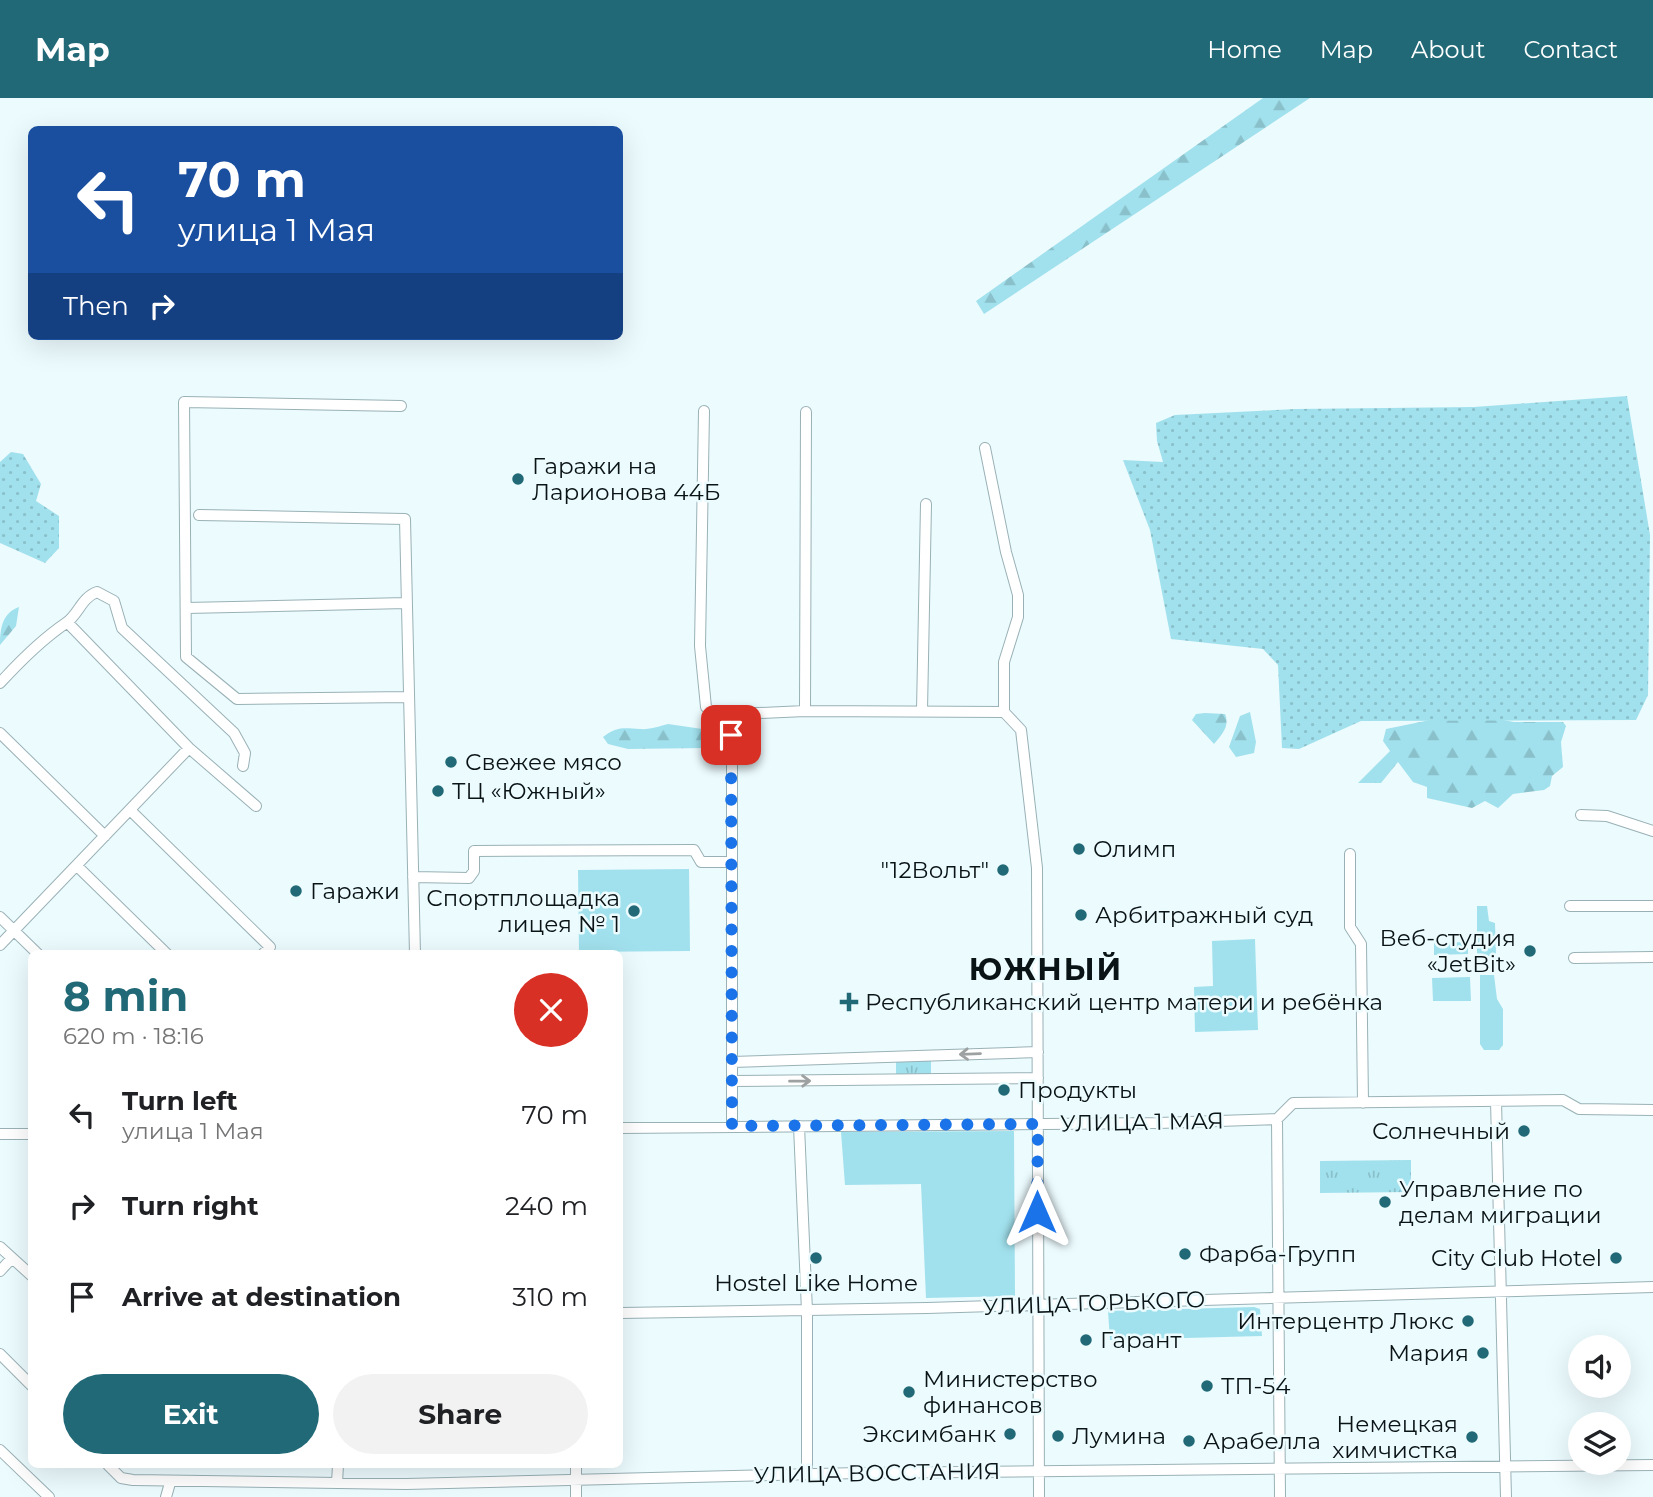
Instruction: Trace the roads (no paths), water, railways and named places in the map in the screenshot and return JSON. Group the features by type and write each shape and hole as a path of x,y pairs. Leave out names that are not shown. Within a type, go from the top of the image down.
{"street":[{"path":"401,406 184,402 186,657 237,699 408,697"},
{"path":"704,411 700,646 702,690 706,707 715,715 732,716 805,711 1004,712"},
{"path":"805,711 806,412"},
{"path":"985,448 1006,552 1018,595 1018,617 1004,662 1004,712 1021,730 1037,868 1039,1497"},
{"path":"922,712 926,504"},
{"path":"198,515 405,519 415,950"},
{"path":"0,683 46,636 67,622 86,598 97,592 114,601 122,628 234,733 245,753 243,766"},
{"path":"186,608 406,603"},
{"path":"67,622 189,747 256,806"},
{"path":"732,716 732,1126"},
{"path":"0,733 105,836"},
{"path":"0,945 78,867 189,747"},
{"path":"130,810 266,950"},
{"path":"1581,815 1607,816 1653,831"},
{"path":"413,877 468,878 474,871 474,851 694,850 701,862 731,862"},
{"path":"1350,854 1350,927 1362,944 1363,1103"},
{"path":"78,867 163,950"},
{"path":"1570,906 1653,906"},
{"path":"0,917 34,950"},
{"path":"1574,958 1653,957"},
{"path":"732,1062 1038,1052"},
{"path":"732,1082 1038,1078"},
{"name":"УЛИЦА 1 МАЯ","path":"623,1128 1277,1119 1293,1103 1563,1100 1579,1109 1653,1110"},
{"path":"1496,1101 1506,1497"},
{"path":"1277,1119 1280,1497"},
{"path":"799,1126 807,1311 807,1474"},
{"path":"0,1134 28,1134"},
{"path":"0,1247 28,1272"},
{"path":"0,1271 12,1258"},
{"name":"УЛИЦА ГОРЬКОГО","path":"623,1313 807,1311 1653,1287"},
{"path":"0,1354 28,1382"},
{"path":"0,1450 48,1497"},
{"name":"УЛИЦА ВОССТАНИЯ","path":"110,1468 121,1478 170,1483 429,1484 807,1474 1653,1465"},
{"path":"337,1483 338,1468"},
{"path":"576,1468 576,1497"},
{"path":"166,1497 170,1483"},
{"path":"406,1484 406,1497"},
{"path":"429,1484 429,1497"}],"place":[{"name":"Гаражи на Ларионова 44Б","path":"518,479"},
{"name":"Свежее мясо","path":"451,762"},
{"name":"ТЦ «Южный»","path":"438,791"},
{"name":"Олимп","path":"1079,849"},
{"name":"\"12Вольт\"","path":"1003,870"},
{"name":"Гаражи","path":"296,891"},
{"name":"Спортплощадка лицея № 1","path":"634,911"},
{"name":"Арбитражный суд","path":"1081,915"},
{"name":"Веб-студия «JetBit»","path":"1530,951"},
{"name":"Республиканский центр матери и ребёнка","path":"849,1002"},
{"name":"Продукты","path":"1004,1090"},
{"name":"Солнечный","path":"1524,1131"},
{"name":"Управление по делам миграции","path":"1385,1202"},
{"name":"Фарба-Групп","path":"1185,1254"},
{"name":"Hostel Like Home","path":"816,1258"},
{"name":"City Club Hotel","path":"1616,1258"},
{"name":"Интерцентр Люкс","path":"1468,1321"},
{"name":"Гарант","path":"1086,1340"},
{"name":"Мария","path":"1483,1353"},
{"name":"ТП-54","path":"1207,1386"},
{"name":"Министерство финансов","path":"909,1392"},
{"name":"Эксимбанк","path":"1010,1434"},
{"name":"Лумина","path":"1058,1436"},
{"name":"Немецкая химчистка","path":"1472,1437"},
{"name":"Арабелла","path":"1189,1441"}],"district":[{"name":"ЮЖНЫЙ","path":"1046,969"}]}
